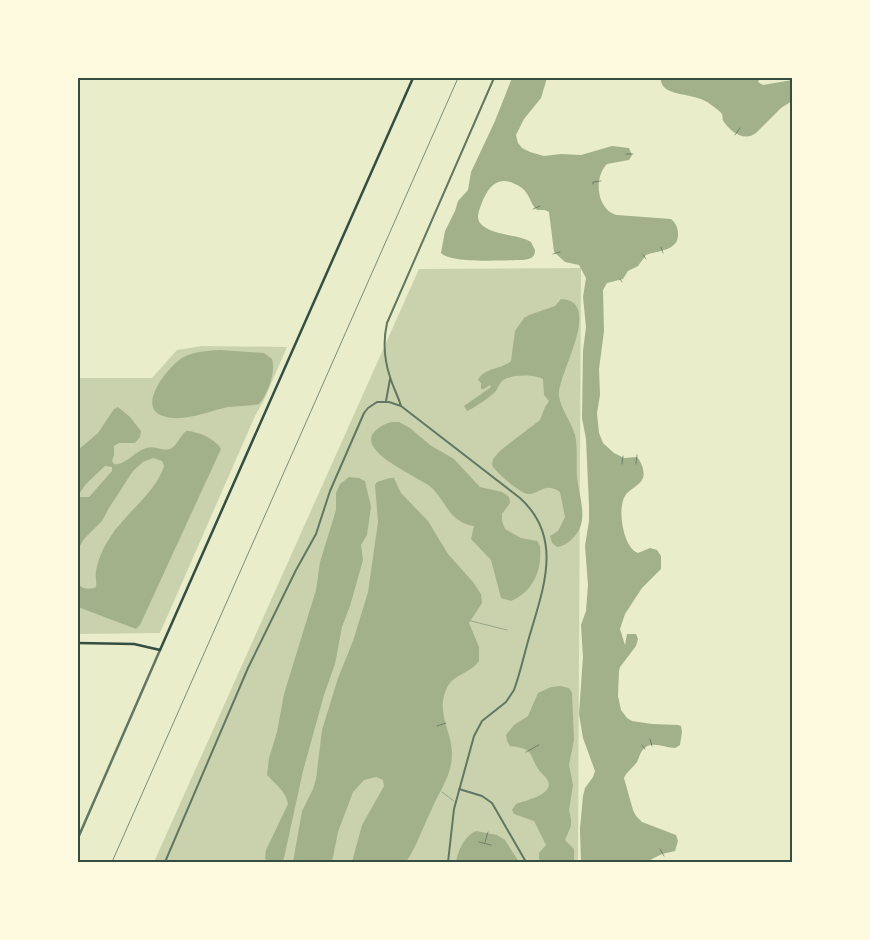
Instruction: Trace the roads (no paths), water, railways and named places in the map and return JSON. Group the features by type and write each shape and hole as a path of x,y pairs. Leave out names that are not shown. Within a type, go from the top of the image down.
{"main road":[{"path":"78,643 134,644 160,650 413,78"}],"street":[{"path":"401,406 390,379 384,348 389,316 494,78"},
{"path":"386,402 390,379"},
{"path":"165,862 191,806 248,668 296,570 316,534 330,491 361,419 366,410 373,404 386,402 401,406 524,502 538,522 546,547 547,565 544,587 516,685 508,700 477,728 459,788 448,862"},
{"path":"78,838 160,650"},
{"path":"459,788 490,801 526,862"}],"lane":[{"path":"471,621 507,630"},
{"path":"442,792 456,802"}],"railway":[{"path":"112,862 458,78"}]}
